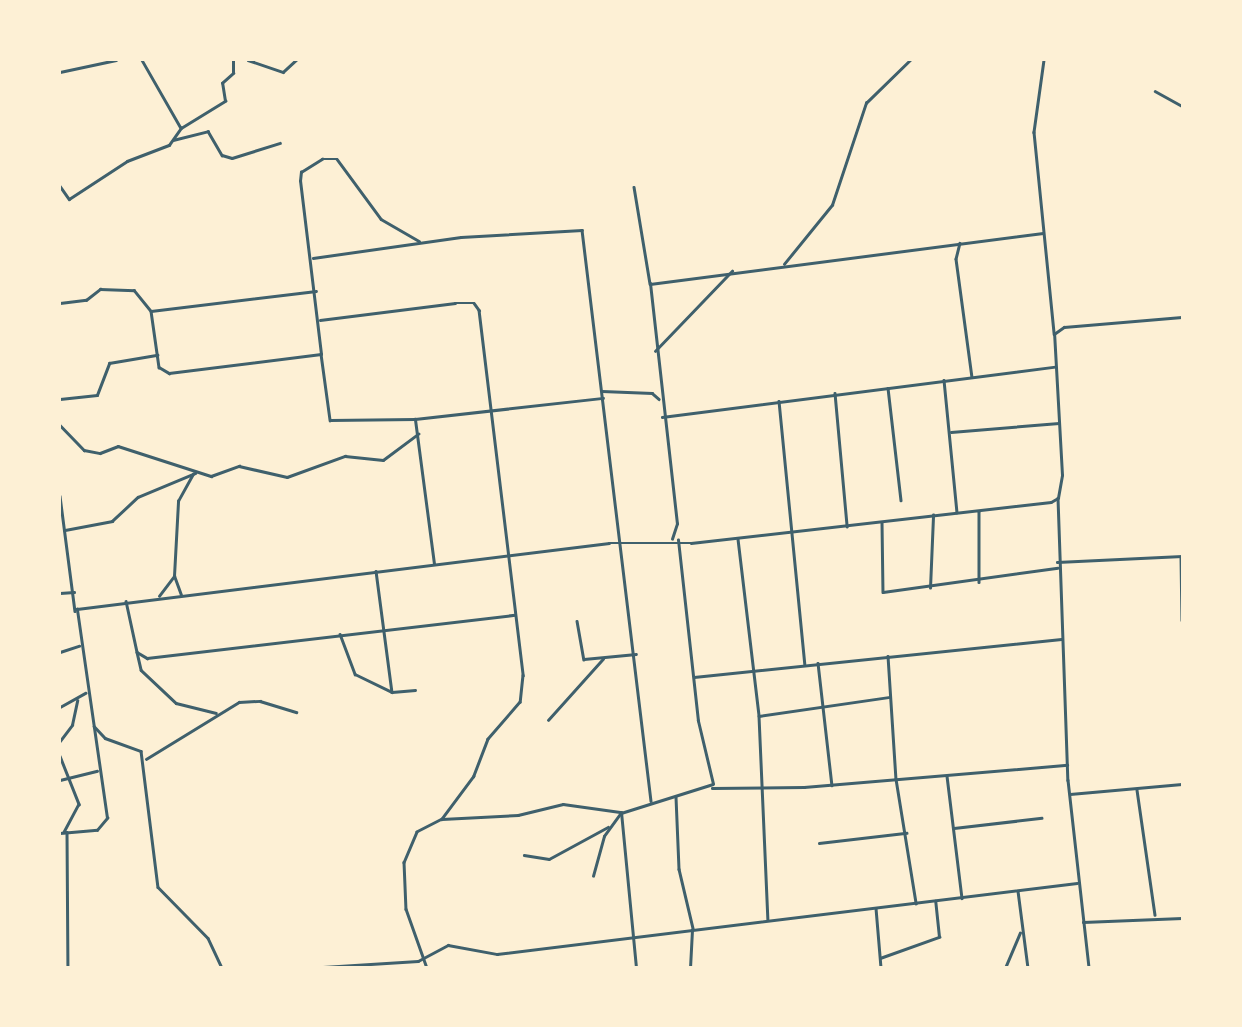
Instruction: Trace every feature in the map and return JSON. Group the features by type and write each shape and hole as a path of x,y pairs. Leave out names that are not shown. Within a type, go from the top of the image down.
{"street":[{"path":"60,72 117,60"},
{"path":"142,60 181,128"},
{"path":"173,140 181,128 225,101 222,83 233,74 233,60"},
{"path":"248,60 283,72 296,60"},
{"path":"781,266 832,205 866,103 910,60"},
{"path":"1044,60 1034,132 1054,334 1059,423 1057,568 1067,765 1077,883 1089,968"},
{"path":"1155,91 1182,106"},
{"path":"60,186 69,199 173,140 208,131 222,155 232,158 280,143"},
{"path":"420,242 381,219 337,159 322,159 300,172 313,258 330,420 415,419 492,408 603,398"},
{"path":"634,187 650,284 662,417 677,524 672,539"},
{"path":"313,258 420,242 582,230 636,654 651,801"},
{"path":"650,284 732,271 1043,233"},
{"path":"960,243 956,259 972,377"},
{"path":"655,351 732,271"},
{"path":"60,303 86,300 100,289 131,288 151,312 157,355 169,373 321,354"},
{"path":"151,312 316,291"},
{"path":"320,320 474,303 492,408 523,675 520,702 488,739 479,768 442,819"},
{"path":"1054,334 1064,327 1182,317"},
{"path":"60,399 97,395 109,363 157,355"},
{"path":"662,417 1056,366"},
{"path":"944,380 957,512"},
{"path":"888,388 901,500"},
{"path":"602,391 652,393 661,402"},
{"path":"835,394 847,527"},
{"path":"779,401 789,533 805,664"},
{"path":"415,419 434,564"},
{"path":"950,432 1059,423"},
{"path":"60,425 84,450 100,453 118,446 195,473 216,476 239,467 287,477 345,456 388,459 418,434"},
{"path":"65,530 112,521 138,496 195,473"},
{"path":"181,595 174,576 178,502 195,473"},
{"path":"60,496 85,690 94,726 107,824 64,833"},
{"path":"75,611 126,601 621,542 738,538 789,533 979,511 1058,498"},
{"path":"979,511 979,582"},
{"path":"930,588 933,515"},
{"path":"882,522 879,589 930,588 1057,568"},
{"path":"738,538 759,716 768,919"},
{"path":"678,540 694,677 711,788"},
{"path":"60,543 65,544"},
{"path":"1058,562 1182,556 1182,620"},
{"path":"376,571 392,692"},
{"path":"158,597 174,576"},
{"path":"60,593 74,592"},
{"path":"126,601 141,670 176,703 219,713"},
{"path":"136,653 147,658 383,628 515,615"},
{"path":"577,621 580,656 605,658 636,654"},
{"path":"340,634 352,671 392,692 415,690"},
{"path":"694,677 1061,639"},
{"path":"60,652 79,646"},
{"path":"888,656 896,779 907,833 916,903"},
{"path":"548,720 605,658"},
{"path":"818,663 832,785"},
{"path":"60,741 72,725 77,701 85,690"},
{"path":"759,716 890,697"},
{"path":"145,760 219,713 250,700 296,712"},
{"path":"60,707 77,701"},
{"path":"94,726 105,738 135,746 145,760 158,887 208,938 222,968"},
{"path":"60,756 79,804 64,833 68,968"},
{"path":"524,855 549,859 608,827 622,813 651,801 711,788 763,784 832,785 1067,765"},
{"path":"60,780 98,771"},
{"path":"947,775 962,898"},
{"path":"1070,794 1182,784"},
{"path":"1137,790 1155,915"},
{"path":"676,797 679,869 693,930 690,968"},
{"path":"428,968 406,909 404,862 417,832 442,819 518,815 563,804 622,813"},
{"path":"622,813 630,936 636,968"},
{"path":"954,828 1041,818"},
{"path":"593,876 608,827"},
{"path":"819,843 907,833"},
{"path":"307,968 424,960 448,945 497,954 1077,883"},
{"path":"1018,891 1020,933 1027,968"},
{"path":"880,958 939,937 935,901"},
{"path":"876,908 881,968"},
{"path":"1083,922 1155,915 1182,918"},
{"path":"1006,968 1020,933"}]}
